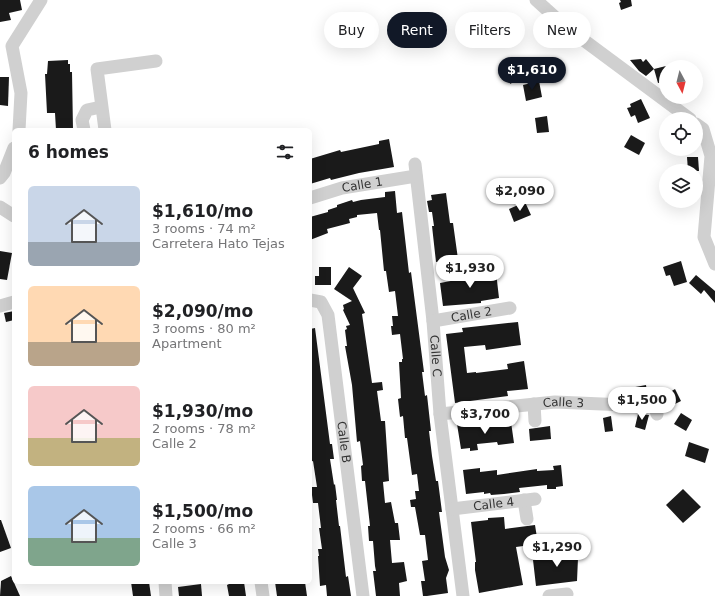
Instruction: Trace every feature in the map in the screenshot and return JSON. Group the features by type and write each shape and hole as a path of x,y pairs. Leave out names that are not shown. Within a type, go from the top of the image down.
{"street":[{"path":"19,128 21,93 12,46 42,0"},
{"path":"536,0 566,27 681,112"},
{"path":"105,128 97,68 156,61"},
{"path":"84,128 82,120 87,110 101,107"},
{"path":"703,129 711,156 712,192 704,237 715,264"},
{"path":"0,178 12,157"},
{"name":"Calle 1","path":"312,197 342,188 415,170"},
{"name":"Calle C","path":"415,170 433,321 440,414 463,596"},
{"path":"0,206 12,215"},
{"name":"Calle B","path":"312,300 321,302 328,315 363,596"},
{"path":"0,306 12,303"},
{"name":"Calle 2","path":"433,321 510,308"},
{"name":"Calle 3","path":"440,414 555,402 648,406 655,407 657,414"},
{"path":"534,404 536,421"},
{"name":"Calle 4","path":"452,509 530,499 526,519"},
{"path":"165,584 166,596"},
{"path":"261,584 263,596"},
{"path":"549,596 567,594"}],"building":[{"path":"0,0 20,0 22,10 9,13 11,20 0,22"},
{"path":"620,0 631,0 632,6 621,10 619,3 621,2"},
{"path":"641,59 643,62 646,59 654,69 646,76 639,71 630,60"},
{"path":"68,60 68,64 70,64 70,72 72,72 73,128 56,128 55,113 47,113 45,74 47,74 48,61"},
{"path":"507,64 524,74 519,82 513,79 511,84 500,77"},
{"path":"659,68 659,83 654,69"},
{"path":"0,77 9,77 8,106 0,105"},
{"path":"539,81 542,97 526,101 523,85"},
{"path":"641,99 650,118 638,123 635,115 631,117 627,108 631,107 630,104"},
{"path":"547,116 549,132 537,133 535,118"},
{"path":"631,135 645,143 639,155 624,147"},
{"path":"389,139 394,167 331,180 330,178 312,183 312,158 340,150 341,152 379,144 379,141"},
{"path":"687,157 698,157 698,164 688,164"},
{"path":"395,191 397,213 402,212 409,273 411,272 424,372 422,372 425,396 427,395 432,456 436,481 438,481 442,512 439,512 445,557 449,570 446,578 448,593 427,596 423,596 421,581 425,581 422,561 428,560 425,535 420,535 415,507 411,507 410,500 416,499 415,491 419,491 417,474 412,475 407,438 405,438 403,416 400,417 398,399 401,398 399,362 402,362 403,359 400,334 392,335 392,316 398,316 395,291 389,292 386,271 384,271 377,213 357,215 357,217 349,219 350,223 327,229 328,233 312,239 312,216 328,212 328,210 337,207 337,205 352,200 353,202 385,197 385,192"},
{"path":"446,193 450,223 453,223 458,259 436,262 432,212 429,212 427,201 432,200 431,195"},
{"path":"525,202 531,215 514,222 509,209"},
{"path":"0,251 12,253 7,280 0,279"},
{"path":"681,261 687,282 674,286 670,275 666,276 663,267"},
{"path":"319,267 331,267 331,285 315,285 315,276 319,276"},
{"path":"349,267 362,276 353,288 365,313 362,314 372,383 382,382 383,390 377,391 381,421 385,421 389,481 383,482 385,503 391,502 395,523 398,523 400,540 390,540 392,563 404,562 407,581 399,583 400,596 376,596 373,571 376,571 373,541 369,541 368,526 370,526 365,481 362,481 361,466 363,465 360,441 357,442 352,385 345,346 347,346 345,330 347,329 346,326 350,325 343,310 343,305 352,301 334,289"},
{"path":"477,272 477,274 496,272 499,298 481,301 481,303 443,306 440,283 456,280 455,275"},
{"path":"696,275 715,291 715,303 704,290 701,294 689,283"},
{"path":"12,311 12,320 6,322 4,313"},
{"path":"518,322 521,345 486,350 485,345 464,347 467,373 508,369 507,364 524,361 528,389 507,391 508,396 455,403 446,334 463,332 462,328"},
{"path":"315,328 330,444 332,444 334,459 330,459 334,485 335,484 346,577 348,576 351,596 327,596 326,585 320,586 318,549 322,549 319,528 321,528 318,503 313,503 312,495 312,487 317,487 312,461 312,329"},
{"path":"646,385 648,398 631,397 630,388"},
{"path":"675,389 681,401 671,406 665,395"},
{"path":"681,413 692,420 686,431 674,424"},
{"path":"638,414 649,415 645,430 635,427"},
{"path":"611,416 613,431 605,432 603,418"},
{"path":"511,422 514,443 498,445 497,442 477,444 478,450 470,451 470,448 461,449 457,424 473,424 474,427"},
{"path":"550,426 551,439 530,441 529,429"},
{"path":"689,442 709,449 705,463 685,456"},
{"path":"561,465 563,486 556,487 556,489 547,489 547,485 519,488 520,492 504,494 491,495 490,493 484,494 484,492 466,494 463,470 480,468 480,472 497,470 497,475 537,469 537,471 554,470 553,466"},
{"path":"683,489 701,507 683,523 666,505"},
{"path":"504,517 505,529 535,525 538,544 516,547 523,585 479,593 475,570 476,562 471,522 488,520 488,518"},
{"path":"0,520 11,548 0,552"},
{"path":"574,546 578,558 577,581 536,586 533,560 553,558 552,552 567,550 567,547"},
{"path":"11,576 12,584 15,584 20,596 0,596 1,581"},
{"path":"131,584 149,584 151,596 133,596"},
{"path":"201,584 202,596 179,596 178,587"},
{"path":"244,584 246,596 229,596 227,585"},
{"path":"275,584 305,584 307,596 277,596"}]}
